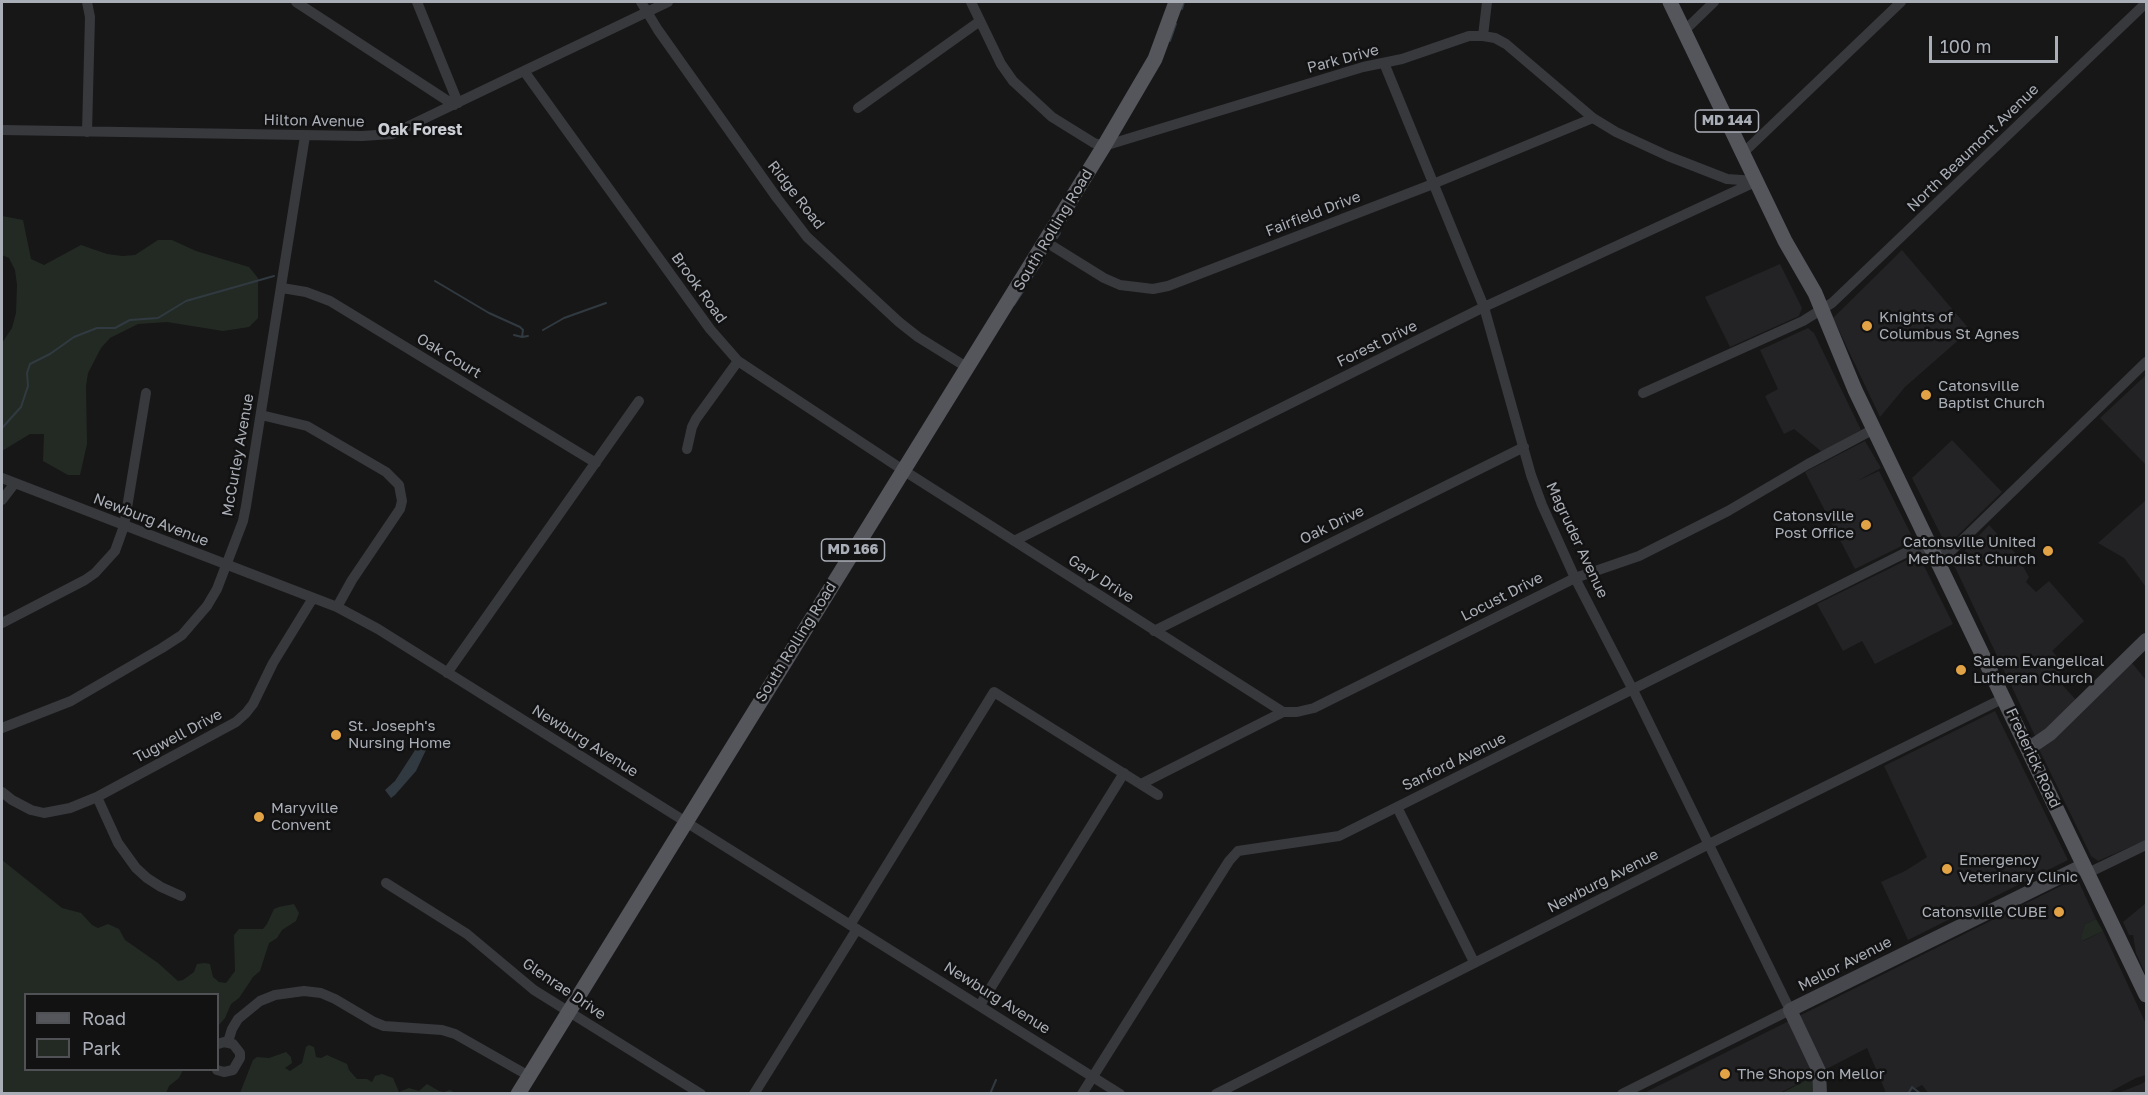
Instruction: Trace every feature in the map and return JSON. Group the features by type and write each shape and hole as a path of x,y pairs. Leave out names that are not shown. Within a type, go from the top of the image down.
{"main road":[{"name":"South Rolling Road","path":"518,1094 1104,146 1155,59 1176,2"},
{"name":"Frederick Road","path":"1670,2 1785,241 1808,280 1818,312 2146,995"}],"street":[{"path":"87,2 90,17 87,132"},
{"path":"296,2 456,104"},
{"path":"417,2 456,104"},
{"name":"Hilton Avenue","path":"2,130 305,136 392,134 524,71 644,7 668,2"},
{"path":"970,2 1001,64 1013,81 1052,117 1094,143 1104,146"},
{"path":"1487,2 1483,36 1495,38 1518,53 1593,118 1641,145 1686,164 1727,179 1756,181"},
{"path":"1684,32 1714,2"},
{"path":"1742,154 1901,2"},
{"name":"North Beaumont Avenue","path":"1643,393 1818,312 1869,268 2146,3"},
{"name":"Ridge Road","path":"644,7 782,205 807,237 899,322 918,337 968,368"},
{"path":"858,108 980,21"},
{"name":"Park Drive","path":"1104,146 1363,67 1425,52 1469,36 1483,36"},
{"name":"Magruder Avenue","path":"1384,63 1484,307 1542,505 1575,578 1633,690 1790,1010"},
{"name":"Brook Road","path":"524,71 710,329 738,361 903,470"},
{"name":"Fairfield Drive","path":"1046,242 1112,281 1136,288 1153,289 1183,281 1433,184 1593,118"},
{"name":"McCurley Avenue","path":"2,728 70,701 162,648 182,635 207,606 227,565 243,520 305,136"},
{"name":"Forest Drive","path":"1014,541 1484,307 1756,181"},
{"name":"Oak Court","path":"282,288 306,292 330,300 596,463"},
{"path":"687,449 696,419 738,361"},
{"name":"Sanford Avenue","path":"1082,1094 1233,855 1243,849 1340,836 1913,549 1920,548 1947,555 2146,362"},
{"path":"2,623 95,573 115,551 124,526 146,393"},
{"path":"447,673 639,401"},
{"path":"261,415 307,426 386,472 399,485 402,501 400,509 352,580 337,607"},
{"name":"Locust Drive","path":"1141,783 1283,712 1314,708 1575,578 1639,556 1700,526 1874,429"},
{"name":"Oak Drive","path":"1154,631 1524,447"},
{"name":"Gary Drive","path":"903,470 1283,712"},
{"name":"Newburg Avenue","path":"2,478 337,607 378,629 1120,1094"},
{"path":"2,500 15,483"},
{"name":"Tugwell Drive","path":"2,792 23,807 44,813 70,808 97,797 236,722 246,713 273,663 313,598"},
{"path":"2028,748 2050,734 2146,640"},
{"path":"754,1094 994,692 1158,795"},
{"name":"Newburg Avenue","path":"1216,1094 1474,962 2004,698"},
{"path":"980,1005 1124,773"},
{"path":"97,797 118,843 136,868 147,878 181,896"},
{"path":"1397,807 1474,962"},
{"path":"2086,869 2146,845"},
{"name":"Mellor Avenue","path":"1622,1094 1790,1010 2086,869"},
{"name":"Glenrae Drive","path":"386,883 467,934 520,979 569,1012 701,1094"},
{"path":"219,1070 228,1072 233,1070 239,1062 240,1053 237,1048 223,1043 238,1019 260,1001 275,995 304,991 321,993 335,999 384,1026 442,1030 455,1034 529,1076"},
{"path":"1790,1010 1819,1071 1820,1094"}],"shaded area":[{"path":"1902,250 1970,330 1905,387 1880,417 1833,318"},
{"path":"1780,264 1802,308 1799,316 1730,347 1705,297"},
{"path":"1808,328 1814,333 1861,430 1822,452 1794,429 1784,434 1765,396 1778,389 1760,350"},
{"path":"2146,375 2146,465 2100,418"},
{"path":"1952,440 2002,492 1948,545 1912,478"},
{"path":"1865,441 1881,468 1857,481 1879,471 1914,540 1855,569 1805,472"},
{"path":"2146,500 2146,587 2124,558 2098,543"},
{"path":"1989,525 2016,554 2029,577 2026,582 2036,592 2049,581 2084,621 2052,651 2066,666 2055,677 2077,701 2036,738 1953,563"},
{"path":"1915,556 1921,560 1953,624 1875,664 1862,641 1843,651 1817,604"},
{"path":"2132,663 2146,680 2146,840 2098,861 2091,856 2039,749"},
{"path":"1995,711 2068,860 1908,940 1881,882 1927,857 1884,766"},
{"path":"419,744 423,745 426,750 416,771 391,798 385,790 395,781"},
{"path":"2077,878 2096,919 2085,924 2081,939 2083,941 2103,931 2146,1024 2146,1075 2108,1093 1929,1094 1922,1085 1907,1093 1886,1093 1867,1048 1780,1093 1642,1094"},
{"path":"2146,903 2146,975 2136,953 2133,935 2129,935 2123,922"},
{"path":"2146,1081 2146,1093 2118,1093 2141,1084"}],"green space":[{"path":"2,216 23,220 31,259 44,265 81,245 107,254 122,256 135,255 158,240 172,240 196,251 249,267 258,278 258,318 249,327 223,331 167,322 138,324 110,338 101,348 88,373 86,386 87,444 80,475 68,475 43,461 44,434 30,434 2,451 2,343 12,328 16,313 17,285 15,270 9,258 2,255"},
{"path":"2,860 62,908 81,913 98,928 108,924 119,929 125,940 158,963 178,981 194,972 197,964 205,963 210,964 213,977 219,982 226,983 235,971 234,935 239,929 263,929 274,909 294,904 299,913 296,921 282,930 277,938 269,943 260,971 253,977 239,998 231,1004 219,1025 219,993 24,993 24,1071 182,1071 179,1078 169,1086 166,1093 2,1093"},
{"path":"2096,919 2103,931 2082,941 2085,924"},
{"path":"309,1045 314,1047 316,1057 321,1058 327,1055 347,1064 357,1079 367,1079 372,1082 375,1076 382,1074 393,1078 399,1092 409,1088 419,1091 427,1084 439,1091 450,1090 455,1093 240,1093 253,1060 257,1057 269,1058 286,1052 291,1057 292,1063 285,1068 290,1071 302,1063 306,1047"},
{"path":"1812,1077 1813,1093 1780,1094"}],"waterway":[{"path":"1182,9 1184,2"},
{"path":"1170,41 1176,24"},
{"path":"1057,238 1060,233"},
{"path":"1030,280 1042,262"},
{"path":"2,428 21,407 28,386 27,373 30,364 50,354 74,337 97,328 115,328 130,320 158,318 186,301 274,276"},
{"path":"435,281 489,313 520,327 523,330 522,337"},
{"path":"1014,305 1026,287"},
{"path":"543,330 564,318 606,303"},
{"path":"514,335 528,336"},
{"path":"990,1094 996,1080"},
{"path":"1908,1094 1912,1087 1921,1094"}],"place":[{"name":"Knights of Columbus St Agnes","path":"1867,326"},
{"name":"Catonsville Baptist Church","path":"1926,395"},
{"name":"Catonsville Post Office","path":"1866,525"},
{"name":"Catonsville United Methodist Church","path":"2048,551"},
{"name":"Salem Evangelical Lutheran Church","path":"1961,670"},
{"name":"St. Joseph's Nursing Home","path":"336,735"},
{"name":"Maryville Convent","path":"259,817"},
{"name":"Emergency Veterinary Clinic","path":"1947,869"},
{"name":"Catonsville CUBE","path":"2059,912"},
{"name":"The Shops on Mellor","path":"1725,1074"}],"district":[{"name":"Oak Forest","path":"420,130"}]}
